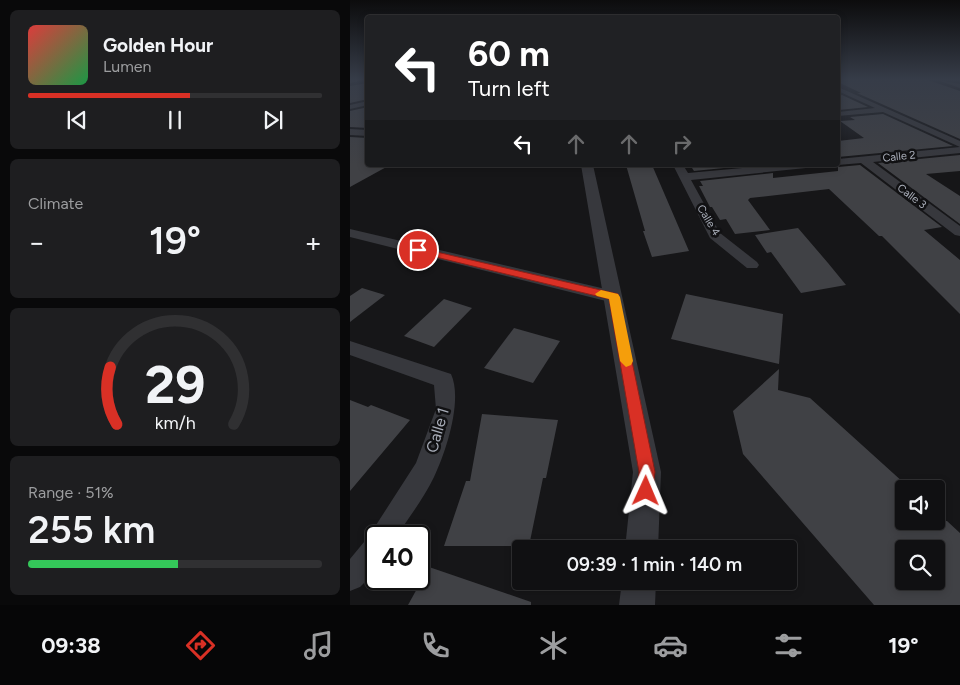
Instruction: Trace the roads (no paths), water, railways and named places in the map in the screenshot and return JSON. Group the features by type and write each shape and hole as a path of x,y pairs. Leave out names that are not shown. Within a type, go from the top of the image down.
{"street":[{"path":"880,108 960,144"},
{"path":"840,114 884,110"},
{"path":"350,132 365,133"},
{"name":"Calle 2","path":"840,162 960,150"},
{"name":"Calle 3","path":"863,159 960,232"},
{"path":"587,167 647,472 642,540"},
{"name":"Calle 4","path":"679,167 715,235 752,265"},
{"path":"685,177 786,167"},
{"path":"350,233 614,297"},
{"name":"Calle 1","path":"350,348 444,380 446,409 424,470 389,525"},
{"path":"350,577 365,563"},
{"path":"637,605 638,590"}]}
